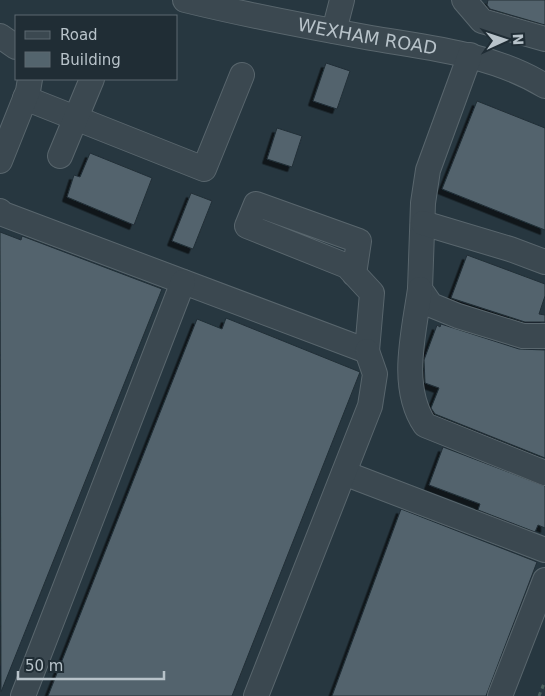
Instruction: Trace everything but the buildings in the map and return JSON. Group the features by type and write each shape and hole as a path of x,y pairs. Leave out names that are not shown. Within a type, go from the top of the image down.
{"street":[{"name":"WEXHAM ROAD","path":"185,0 334,31 470,56 523,73 545,86"},
{"path":"464,0 482,21 545,39"},
{"path":"334,31 336,2"},
{"path":"0,36 15,46"},
{"path":"470,56 428,170 420,289 410,370 417,414 425,425 545,473"},
{"path":"0,161 28,88 76,118 204,168 242,75"},
{"path":"60,156 92,80"},
{"path":"0,211 3,214 367,351"},
{"path":"423,223 510,249 545,262"},
{"path":"256,696 370,406 375,374 367,351 372,293 354,274"},
{"path":"23,696 183,282"},
{"path":"420,289 431,305 458,316 523,336 545,336"},
{"path":"344,473 545,550"},
{"path":"500,696 545,580"}],"path":[{"path":"539,696 545,681"}]}
